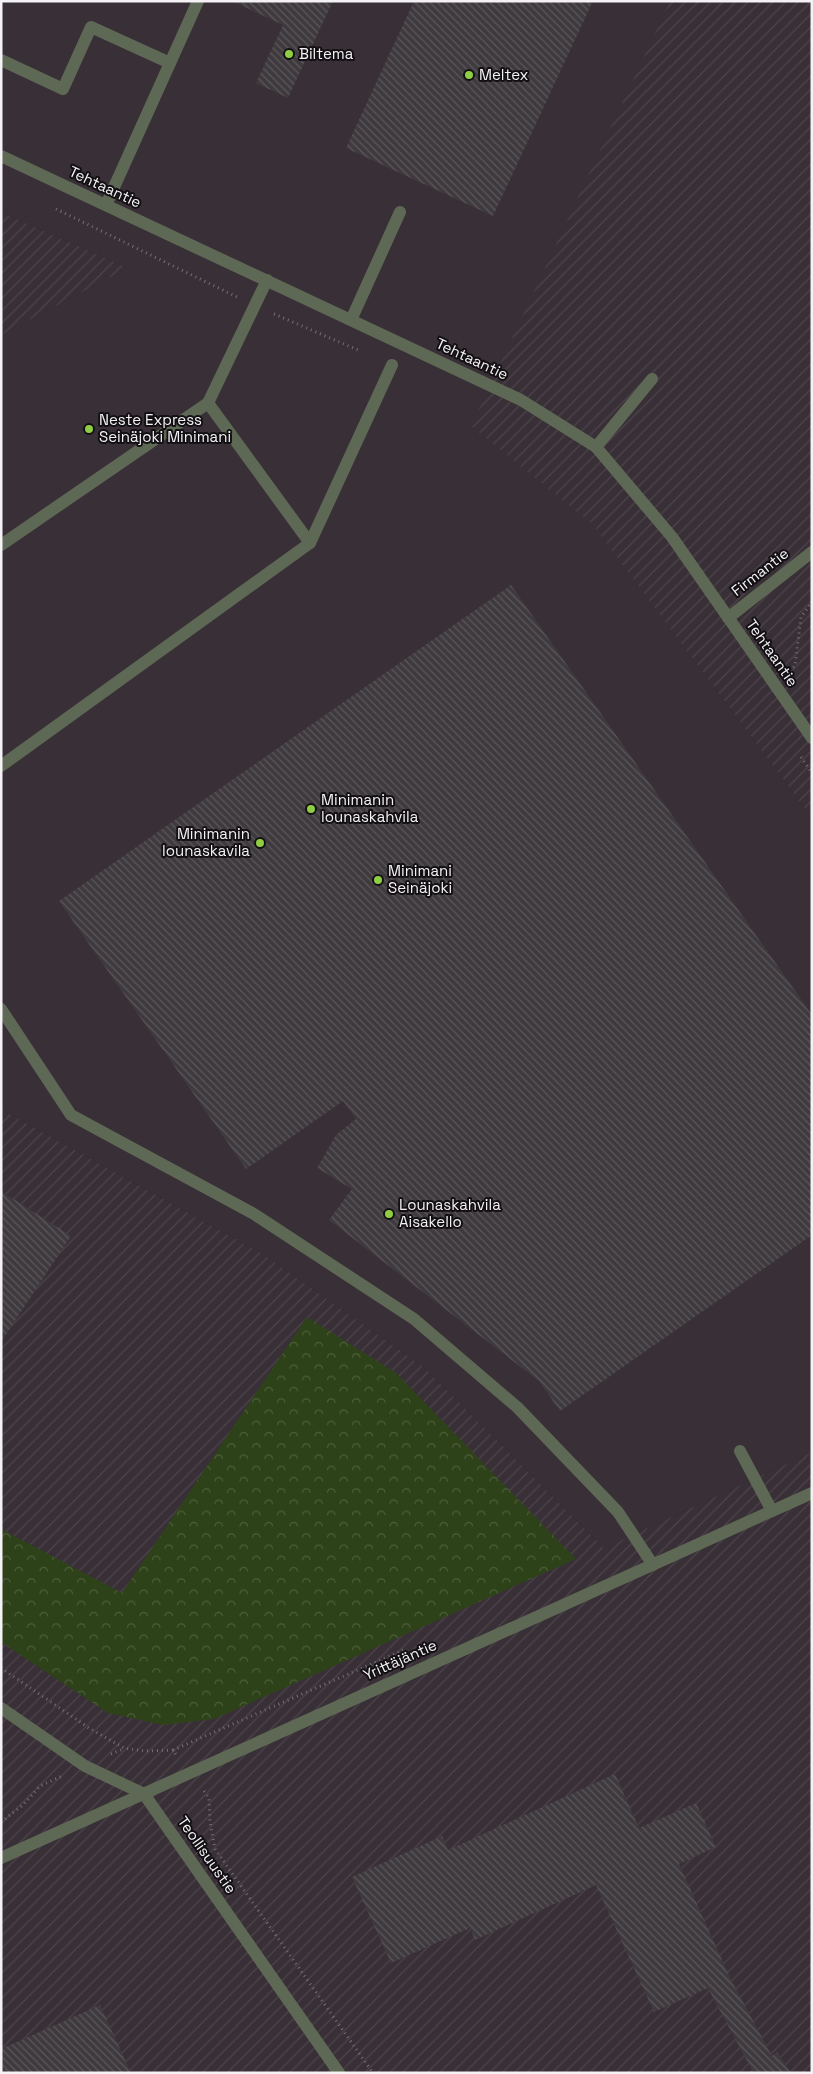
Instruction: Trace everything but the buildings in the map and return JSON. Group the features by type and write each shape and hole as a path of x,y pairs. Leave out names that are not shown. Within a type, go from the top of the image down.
{"street":[{"path":"106,206 198,1"},
{"path":"1,60 63,89 92,27 170,63"},
{"name":"Tehtaantie","path":"1,156 521,400 596,447 672,537 812,738"},
{"path":"351,320 400,212"},
{"path":"1,545 208,403 267,280"},
{"path":"1,766 310,543 392,365"},
{"path":"596,447 652,379"},
{"path":"208,403 310,543"},
{"name":"Firmantie","path":"728,618 812,552"},
{"path":"1,1009 70,1115 254,1214 414,1319 517,1407 618,1512 652,1565"},
{"path":"740,1451 772,1511"},
{"name":"Yrittäjäntie","path":"1,1858 812,1493"},
{"path":"1,1708 84,1766 144,1794"},
{"name":"Teollisuustie","path":"144,1794 339,2073"}],"path":[{"path":"54,208 255,305 392,365"},
{"path":"772,682 795,666 801,617 812,602"},
{"path":"798,752 812,772"},
{"path":"1,1668 89,1728 124,1748 144,1751 173,1750 209,1798 210,1822 215,1849 373,2073"},
{"path":"1,1822 23,1805 40,1786 124,1748"}],"shaded area":[{"path":"1,1 812,1 691,656 812,818 812,1452 604,1548 425,1368 266,1256 1,1109 1,335 128,268 1,212"},
{"path":"670,1 812,1 812,818 592,524 471,426"},
{"path":"1,212 128,268 1,335"},
{"path":"1,1109 266,1256 425,1368 604,1548 812,1452 812,2073 1,2073"}],"green space":[{"path":"307,1317 396,1373 576,1559 214,1719 163,1725 108,1713 1,1642 1,1529 122,1593"}],"place":[{"name":"Biltema","path":"289,54"},
{"name":"Meltex","path":"469,75"},
{"name":"Neste Express Seinäjoki Minimani","path":"89,429"},
{"name":"Minimanin lounaskahvila","path":"311,809"},
{"name":"Minimanin lounaskavila","path":"260,843"},
{"name":"Minimani Seinäjoki","path":"378,880"},
{"name":"Lounaskahvila Aisakello","path":"389,1214"}]}
